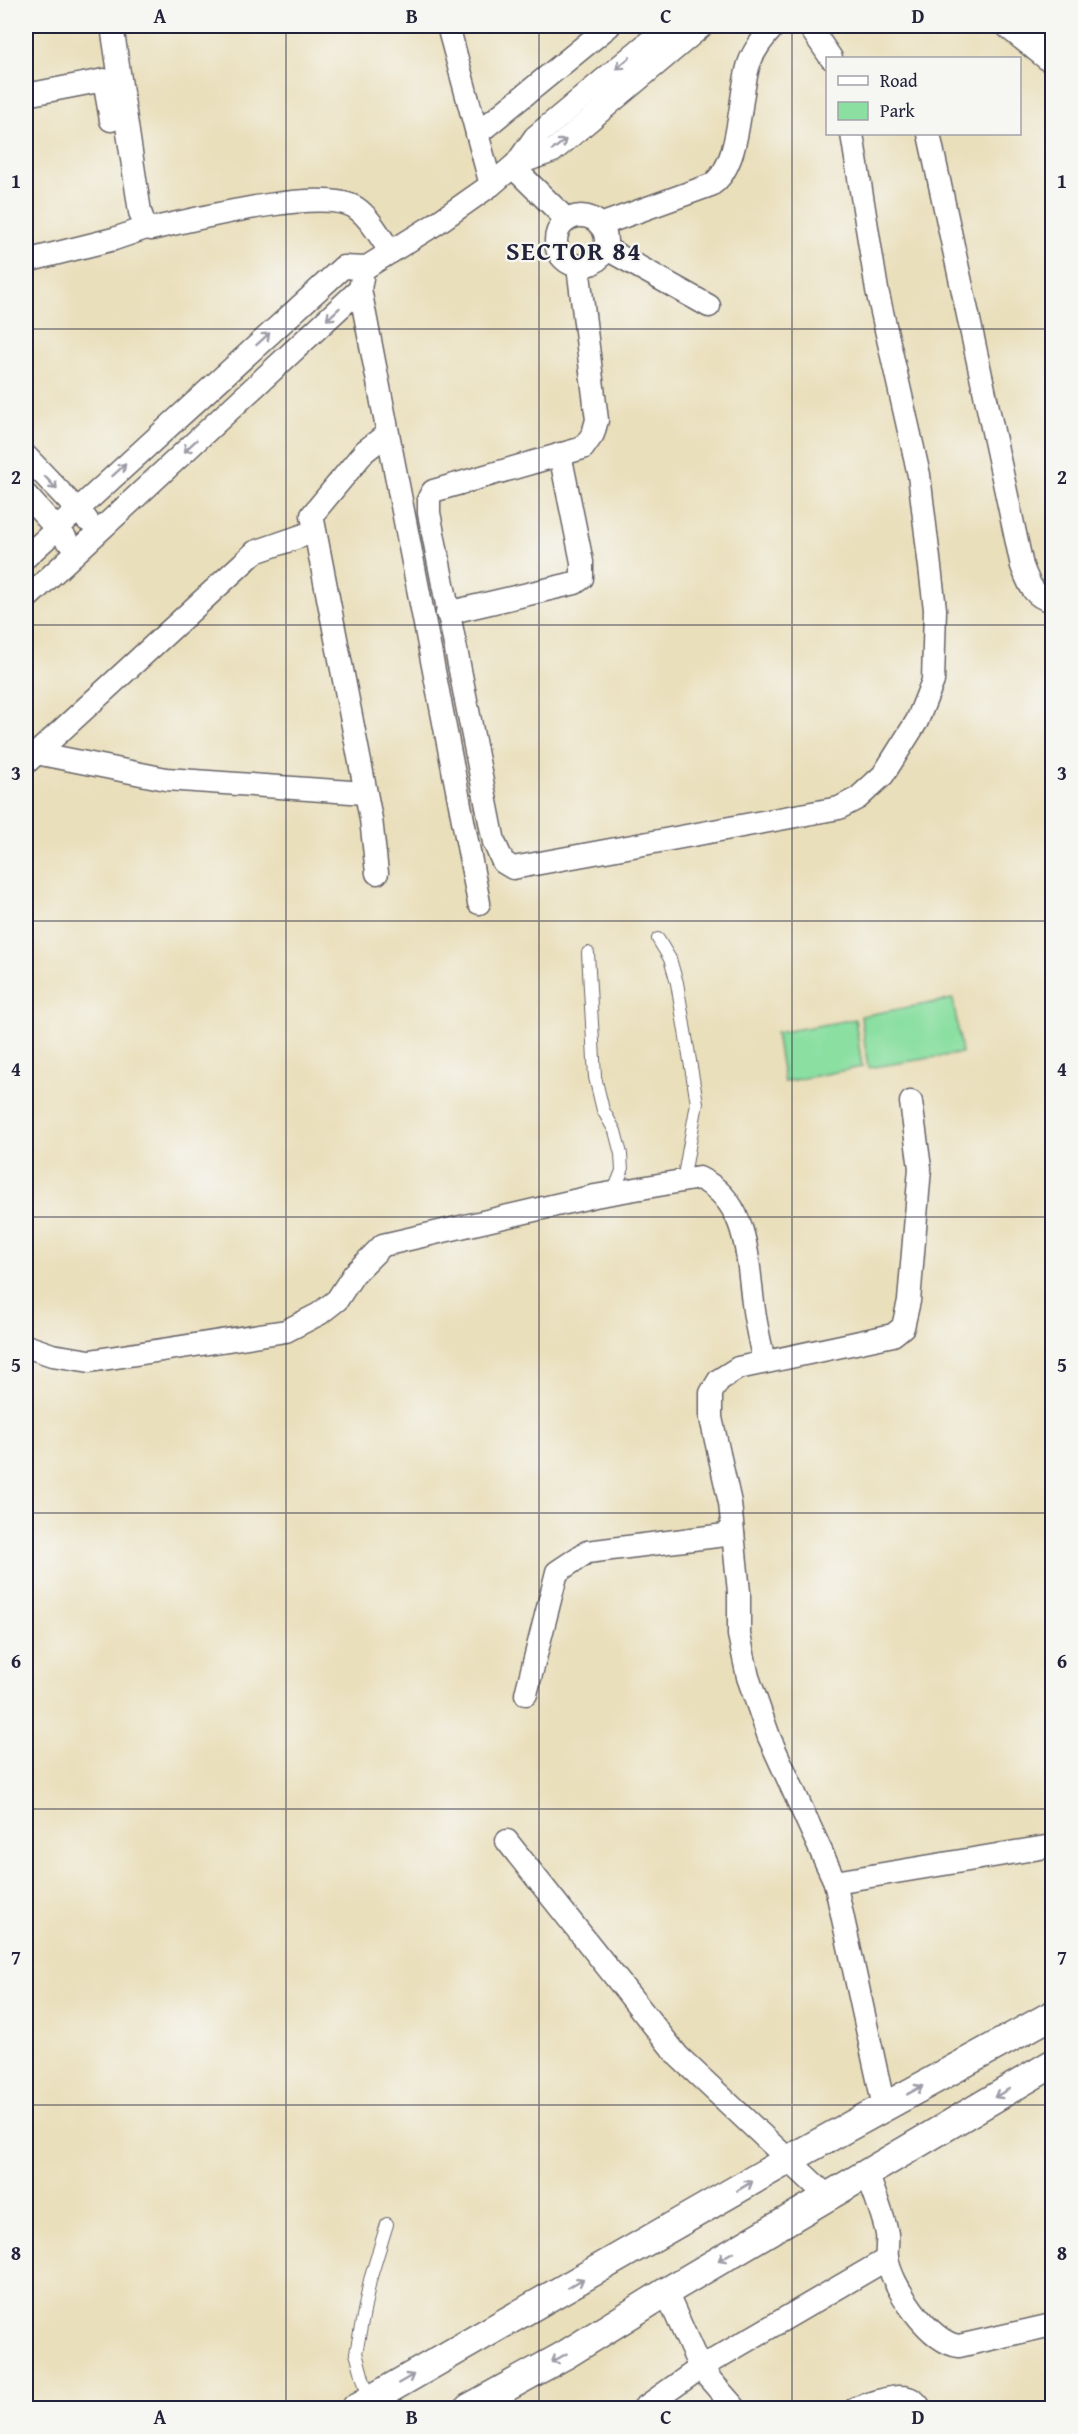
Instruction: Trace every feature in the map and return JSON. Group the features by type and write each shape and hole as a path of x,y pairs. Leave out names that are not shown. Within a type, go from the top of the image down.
{"street":[{"path":"112,26 141,212 138,230"},
{"path":"448,26 491,185"},
{"path":"477,134 609,26"},
{"path":"26,599 391,252 491,185 514,165 535,137 668,26"},
{"path":"600,225 711,184 721,177 731,156 749,63 774,26"},
{"path":"809,26 830,57"},
{"path":"1011,26 1053,58"},
{"path":"514,165 554,151 696,27"},
{"path":"26,95 104,80 138,230"},
{"path":"578,266 597,420 593,434 583,447 433,491 429,498 429,513 447,613 494,842 503,862 513,868 839,808 858,798 883,776 917,721 933,681 934,609 919,475 877,291 852,135"},
{"path":"929,135 1022,566 1030,587 1039,598 1053,601"},
{"path":"514,165 567,220"},
{"path":"26,261 138,230 263,206 318,202 345,203 361,212 391,252"},
{"path":"579,216 590,218 600,225 605,236 605,248 599,258 590,265 578,266 566,262 559,252 556,241 559,229 567,220 579,216"},
{"path":"605,248 709,306"},
{"path":"26,557 55,528 343,267 362,278"},
{"path":"362,278 387,434 479,903"},
{"path":"377,873 365,793 313,532 312,515 365,452 387,434"},
{"path":"447,613 575,583 582,578 582,562 560,454"},
{"path":"26,456 98,532"},
{"path":"26,495 77,551"},
{"path":"31,758 255,552 313,532"},
{"path":"31,758 166,779 365,793"},
{"path":"884,2106 835,1882 769,1737 748,1677 739,1635 739,1592 730,1503 711,1418 711,1393 719,1380 738,1368 893,1335 903,1327 909,1301 920,1167 911,1101"},
{"path":"26,1346 52,1355 90,1361 286,1331 319,1314 337,1300 354,1274 383,1245 614,1193 699,1178 713,1185 728,1198 738,1218 749,1257 753,1304 764,1362"},
{"path":"526,1694 557,1572 587,1552 733,1534"},
{"path":"507,1841 678,2056 827,2196"},
{"path":"835,1882 1053,1846"},
{"path":"366,2406 788,2160 1053,2015"},
{"path":"469,2409 565,2355 666,2292 1053,2064"},
{"path":"867,2173 888,2236 886,2259 909,2308 950,2345 959,2346 1053,2325"},
{"path":"644,2409 700,2368 886,2259"},
{"path":"666,2292 700,2368 735,2409"},
{"path":"856,2409 905,2396 914,2399 921,2409"}],"lane":[{"path":"658,939 670,959 677,983 697,1103 683,1181"},
{"path":"588,953 595,1077 603,1110 615,1131 621,1154 622,1170 614,1193"},
{"path":"366,2406 356,2353 370,2280 387,2224"}],"green space":[{"path":"953,999 962,1053 868,1068 861,1016"},
{"path":"855,1019 862,1067 784,1082 776,1033"}],"district":[{"name":"SECTOR 84","path":"574,250"}]}
